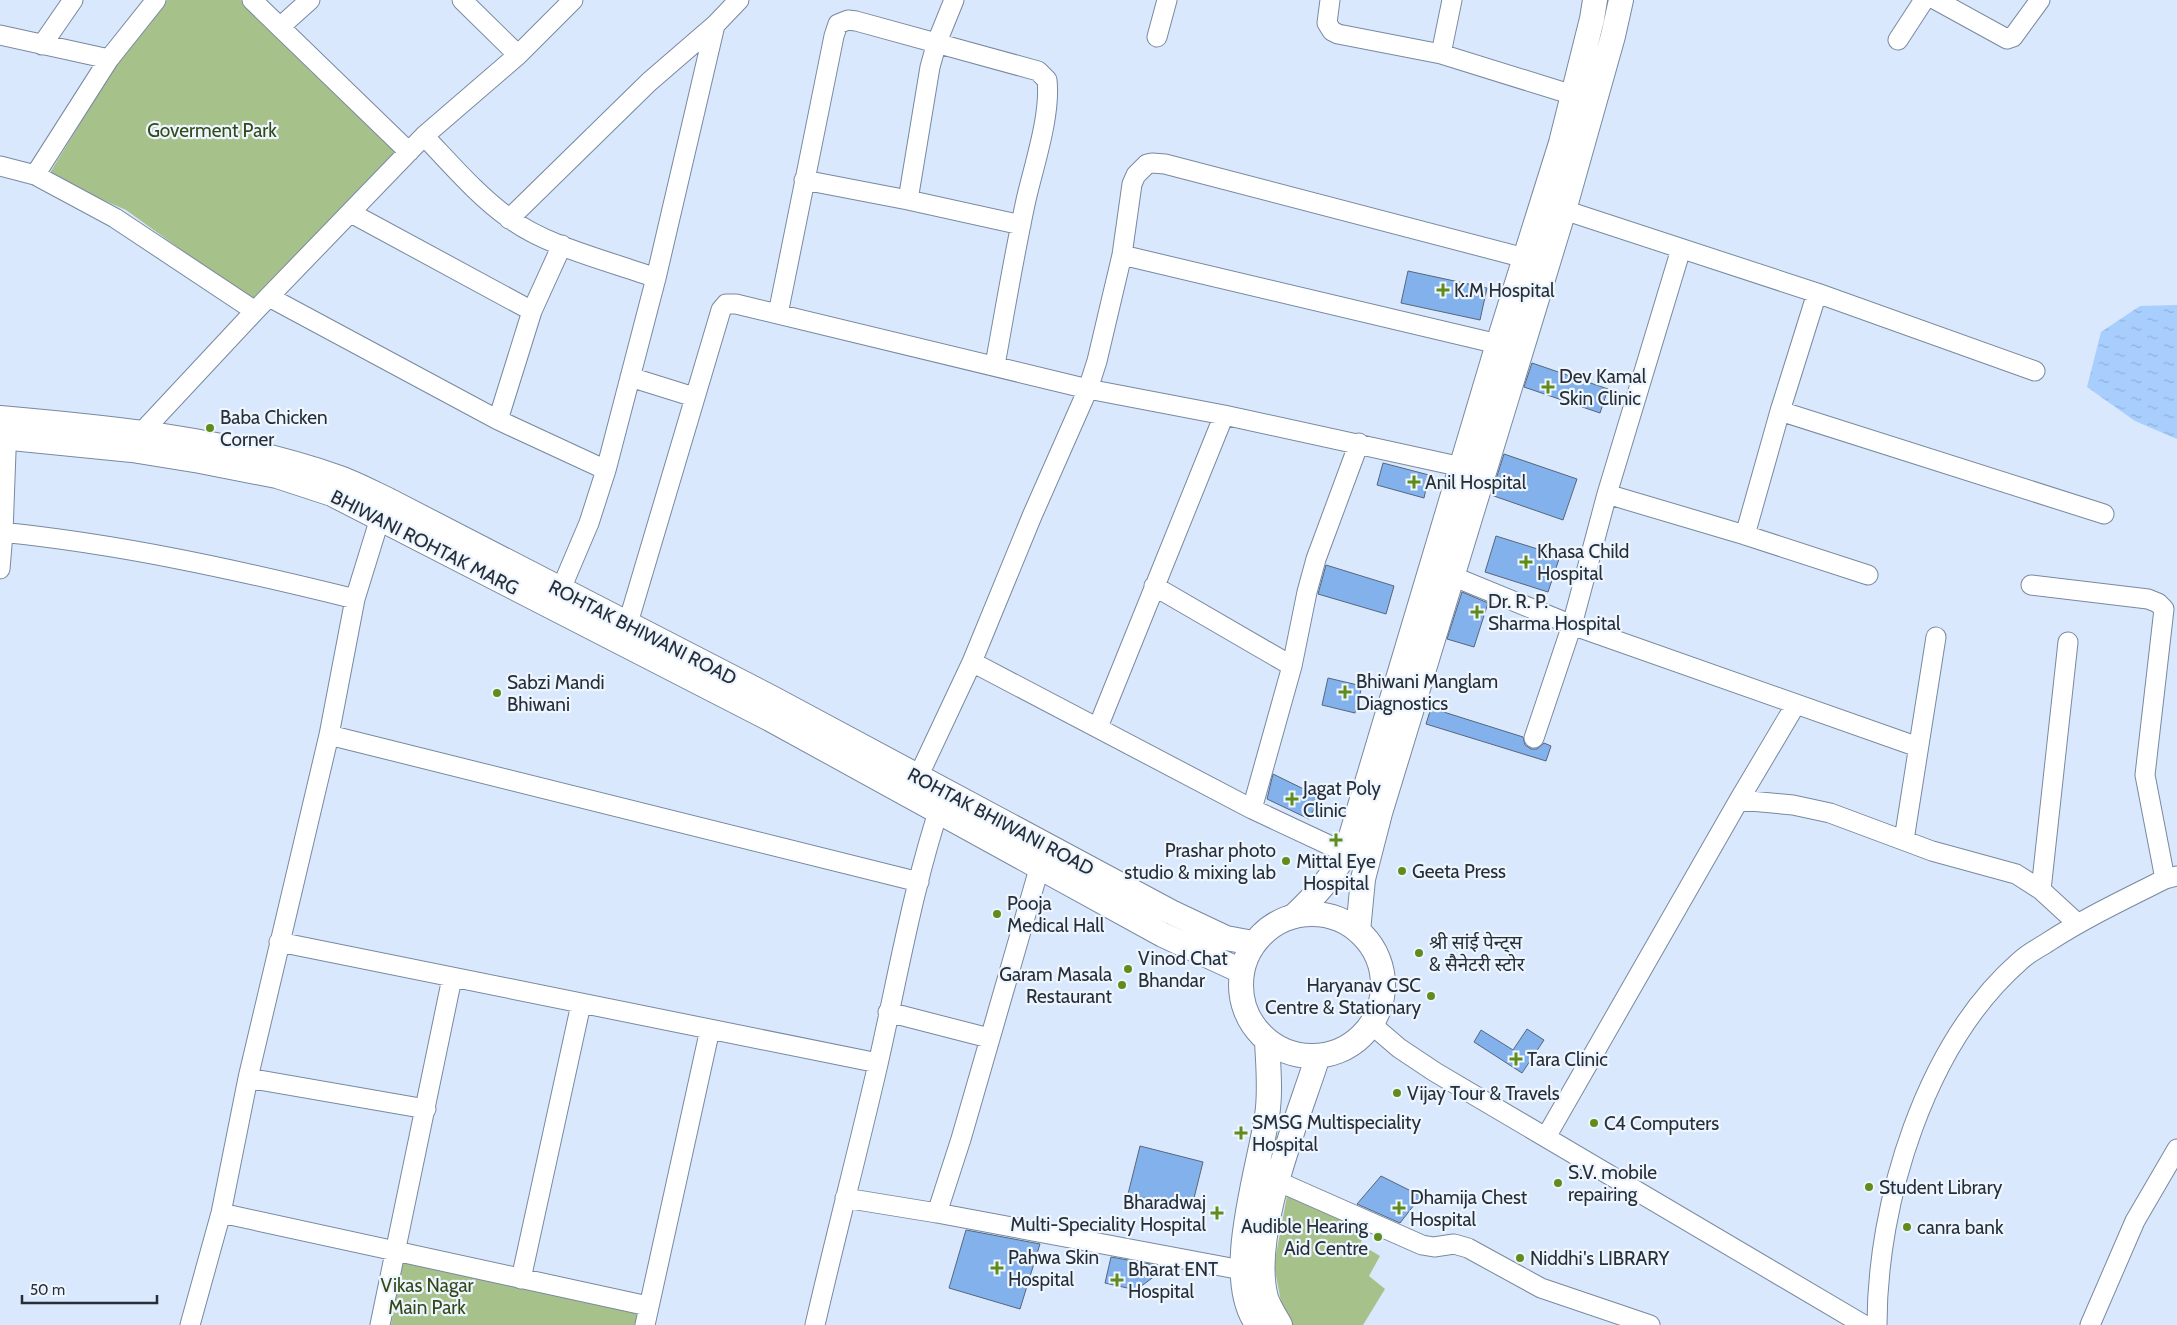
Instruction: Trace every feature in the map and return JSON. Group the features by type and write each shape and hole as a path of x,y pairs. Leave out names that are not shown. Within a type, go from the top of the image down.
{"main road":[{"path":"1294,916 1331,878 1346,853 1498,344 1561,143 1595,0"},
{"path":"1358,931 1363,879 1375,832 1452,576 1524,347 1613,36 1621,0"},
{"name":"BHIWANI ROHTAK MARG","path":"4,428 137,441 277,476 385,509 761,715 941,801 1043,855 1163,936 1241,971"},
{"name":"ROHTAK BHIWANI ROAD","path":"385,509 561,589 772,698 918,777 941,801"},
{"name":"ROHTAK BHIWANI ROAD","path":"1043,855 1204,929 1226,938 1254,943"},
{"path":"1316,914 1339,918 1358,931 1372,946 1382,972 1384,985 1380,1006 1371,1024 1351,1044 1338,1051 1318,1056 1299,1055 1282,1050 1267,1040 1253,1026 1244,1009 1240,990 1241,971 1254,943 1275,923 1294,916 1316,914"},
{"path":"1252,1323 1242,1270 1248,1212 1267,1116 1269,1083 1267,1040"},
{"path":"1280,1325 1266,1298 1262,1265 1267,1225 1276,1181 1318,1056"}],"street":[{"path":"42,44 73,0"},
{"path":"34,175 109,60 156,0"},
{"path":"252,0 409,152"},
{"path":"280,27 310,0"},
{"path":"462,0 518,55"},
{"path":"137,441 255,311 424,136 518,55 573,0"},
{"path":"510,219 649,82 715,25 740,0"},
{"path":"908,200 926,87 937,42 954,0"},
{"path":"1156,37 1167,0"},
{"path":"1330,0 1327,23 1332,31 1441,54 1573,96"},
{"path":"1441,54 1452,0"},
{"path":"1898,40 1924,0"},
{"path":"1936,0 2007,38 2013,37 2040,0"},
{"path":"778,314 834,36 838,24 848,20 856,21 1038,71 1047,80 1048,96 1045,116 1021,225 995,365"},
{"path":"561,589 589,523 606,470 656,278 715,25"},
{"path":"0,35 109,60"},
{"path":"424,136 478,192 525,229 562,245 656,278"},
{"path":"918,777 972,662 1032,516 1088,389 1099,353 1122,254 1132,184 1141,168 1152,163 1165,164 1525,258"},
{"path":"0,166 34,175 115,218 255,311"},
{"path":"804,180 908,200 1021,225"},
{"path":"1564,210 1817,293 2035,371"},
{"path":"351,213 532,311"},
{"path":"498,420 532,311 562,245"},
{"path":"1534,738 1572,625 1608,494 1681,249"},
{"path":"1122,254 1498,344 1524,347"},
{"path":"1745,535 1780,411 1817,293"},
{"path":"269,297 498,420 606,470"},
{"path":"628,624 694,397 724,305 736,304 1088,389 1360,443 1462,467"},
{"path":"630,377 694,397"},
{"path":"1780,411 2104,514"},
{"path":"1098,727 1224,415"},
{"path":"0,569 4,428"},
{"path":"1252,809 1292,666 1307,592 1316,559 1360,443"},
{"path":"1608,494 1745,535 1868,575"},
{"path":"190,1325 221,1213 248,1078 329,736 355,599 385,509"},
{"path":"2,533 132,551 257,575 355,599"},
{"path":"1452,576 1572,625 1918,747"},
{"path":"1877,1325 1879,1267 1902,1162 1922,1104 1944,1058 1961,1029 1989,990 2021,959 2077,923 2171,877 2145,775 2164,610 2158,603 2148,599 2030,585"},
{"path":"1154,586 1292,666"},
{"path":"1904,840 1936,636"},
{"path":"2041,890 2068,642"},
{"path":"972,662 1252,809 1346,853"},
{"path":"1546,1137 1796,704"},
{"path":"329,736 919,882"},
{"path":"1739,800 1793,806 1830,813 1932,851 2016,874 2041,890 2077,923"},
{"path":"815,1325 919,882 941,801"},
{"path":"937,1213 961,1139 1043,855"},
{"path":"279,942 878,1063"},
{"path":"380,1325 452,978"},
{"path":"521,1279 581,1004"},
{"path":"888,1012 989,1038"},
{"path":"1371,1024 1399,1048 1435,1072 1864,1325"},
{"path":"645,1325 710,1029"},
{"path":"248,1078 426,1109"},
{"path":"2090,1325 2135,1221 2177,1149"},
{"path":"1276,1181 1422,1245 1434,1247 1454,1244 1468,1248 1541,1288 1650,1325"},
{"path":"845,1198 937,1213 1242,1270"},
{"path":"221,1213 648,1306"}],"green space":[{"name":"Goverment Park","path":"167,0 241,0 279,35 397,153 255,303 126,210 48,176 117,63"},
{"path":"1287,1196 1368,1228 1360,1244 1380,1256 1369,1276 1385,1289 1363,1325 1292,1325 1286,1317 1274,1265"},
{"name":"Vikas Nagar Main Park","path":"403,1261 638,1314 636,1325 391,1325"}],"water":[{"path":"2177,305 2177,439 2135,421 2087,387 2101,332 2140,306"}],"building":[{"path":"1408,271 1487,288 1480,320 1401,303"},
{"path":"1532,363 1608,389 1600,413 1524,387"},
{"path":"1504,454 1577,479 1563,520 1491,495"},
{"path":"1383,463 1429,475 1424,498 1377,485"},
{"path":"1496,536 1560,556 1548,592 1485,572"},
{"path":"1326,565 1394,586 1386,614 1318,594"},
{"path":"1462,592 1488,603 1474,647 1447,639"},
{"path":"1328,678 1362,686 1355,713 1322,705"},
{"path":"1431,708 1523,737 1525,745 1531,749 1537,749 1544,743 1551,746 1546,761 1426,724"},
{"path":"1273,774 1320,797 1309,819 1267,799"},
{"path":"1527,1029 1544,1040 1522,1073 1474,1042 1481,1030 1513,1050"},
{"path":"1140,1146 1203,1162 1191,1210 1128,1194"},
{"path":"1381,1176 1421,1196 1400,1223 1357,1204"},
{"path":"966,1230 1040,1244 1020,1309 949,1288"},
{"path":"1111,1257 1167,1267 1136,1290 1105,1283"}],"place":[{"name":"K.M Hospital","path":"1443,290"},
{"name":"Dev Kamal Skin Clinic","path":"1548,387"},
{"name":"Baba Chicken Corner","path":"210,428"},
{"name":"Anil Hospital","path":"1414,482"},
{"name":"Khasa Child Hospital","path":"1526,562"},
{"name":"Dr. R. P. Sharma Hospital","path":"1477,612"},
{"name":"Bhiwani Manglam Diagnostics","path":"1345,692"},
{"name":"Sabzi Mandi Bhiwani","path":"497,693"},
{"name":"Jagat Poly Clinic","path":"1292,799"},
{"name":"Mittal Eye Hospital","path":"1336,840"},
{"name":"Prashar photo studio & mixing lab","path":"1286,861"},
{"name":"Geeta Press","path":"1402,871"},
{"name":"Pooja Medical Hall","path":"997,914"},
{"name":"श्री सांई पेन्ट्स & सैनेटरी स्टोर","path":"1419,953"},
{"name":"Vinod Chat Bhandar","path":"1128,969"},
{"name":"Garam Masala Restaurant","path":"1122,985"},
{"name":"Haryanav CSC Centre & Stationary","path":"1431,996"},
{"name":"Tara Clinic","path":"1516,1059"},
{"name":"Vijay Tour & Travels","path":"1397,1093"},
{"name":"C4 Computers","path":"1594,1123"},
{"name":"SMSG Multispeciality Hospital","path":"1241,1133"},
{"name":"S.V. mobile repairing","path":"1558,1183"},
{"name":"Student Library","path":"1869,1187"},
{"name":"Dhamija Chest Hospital","path":"1399,1208"},
{"name":"Bharadwaj Multi-Speciality Hospital","path":"1217,1213"},
{"name":"canra bank","path":"1907,1227"},
{"name":"Audible Hearing Aid Centre","path":"1378,1237"},
{"name":"Niddhi's LIBRARY","path":"1520,1258"},
{"name":"Pahwa Skin Hospital","path":"997,1268"},
{"name":"Bharat ENT Hospital","path":"1117,1280"}]}
